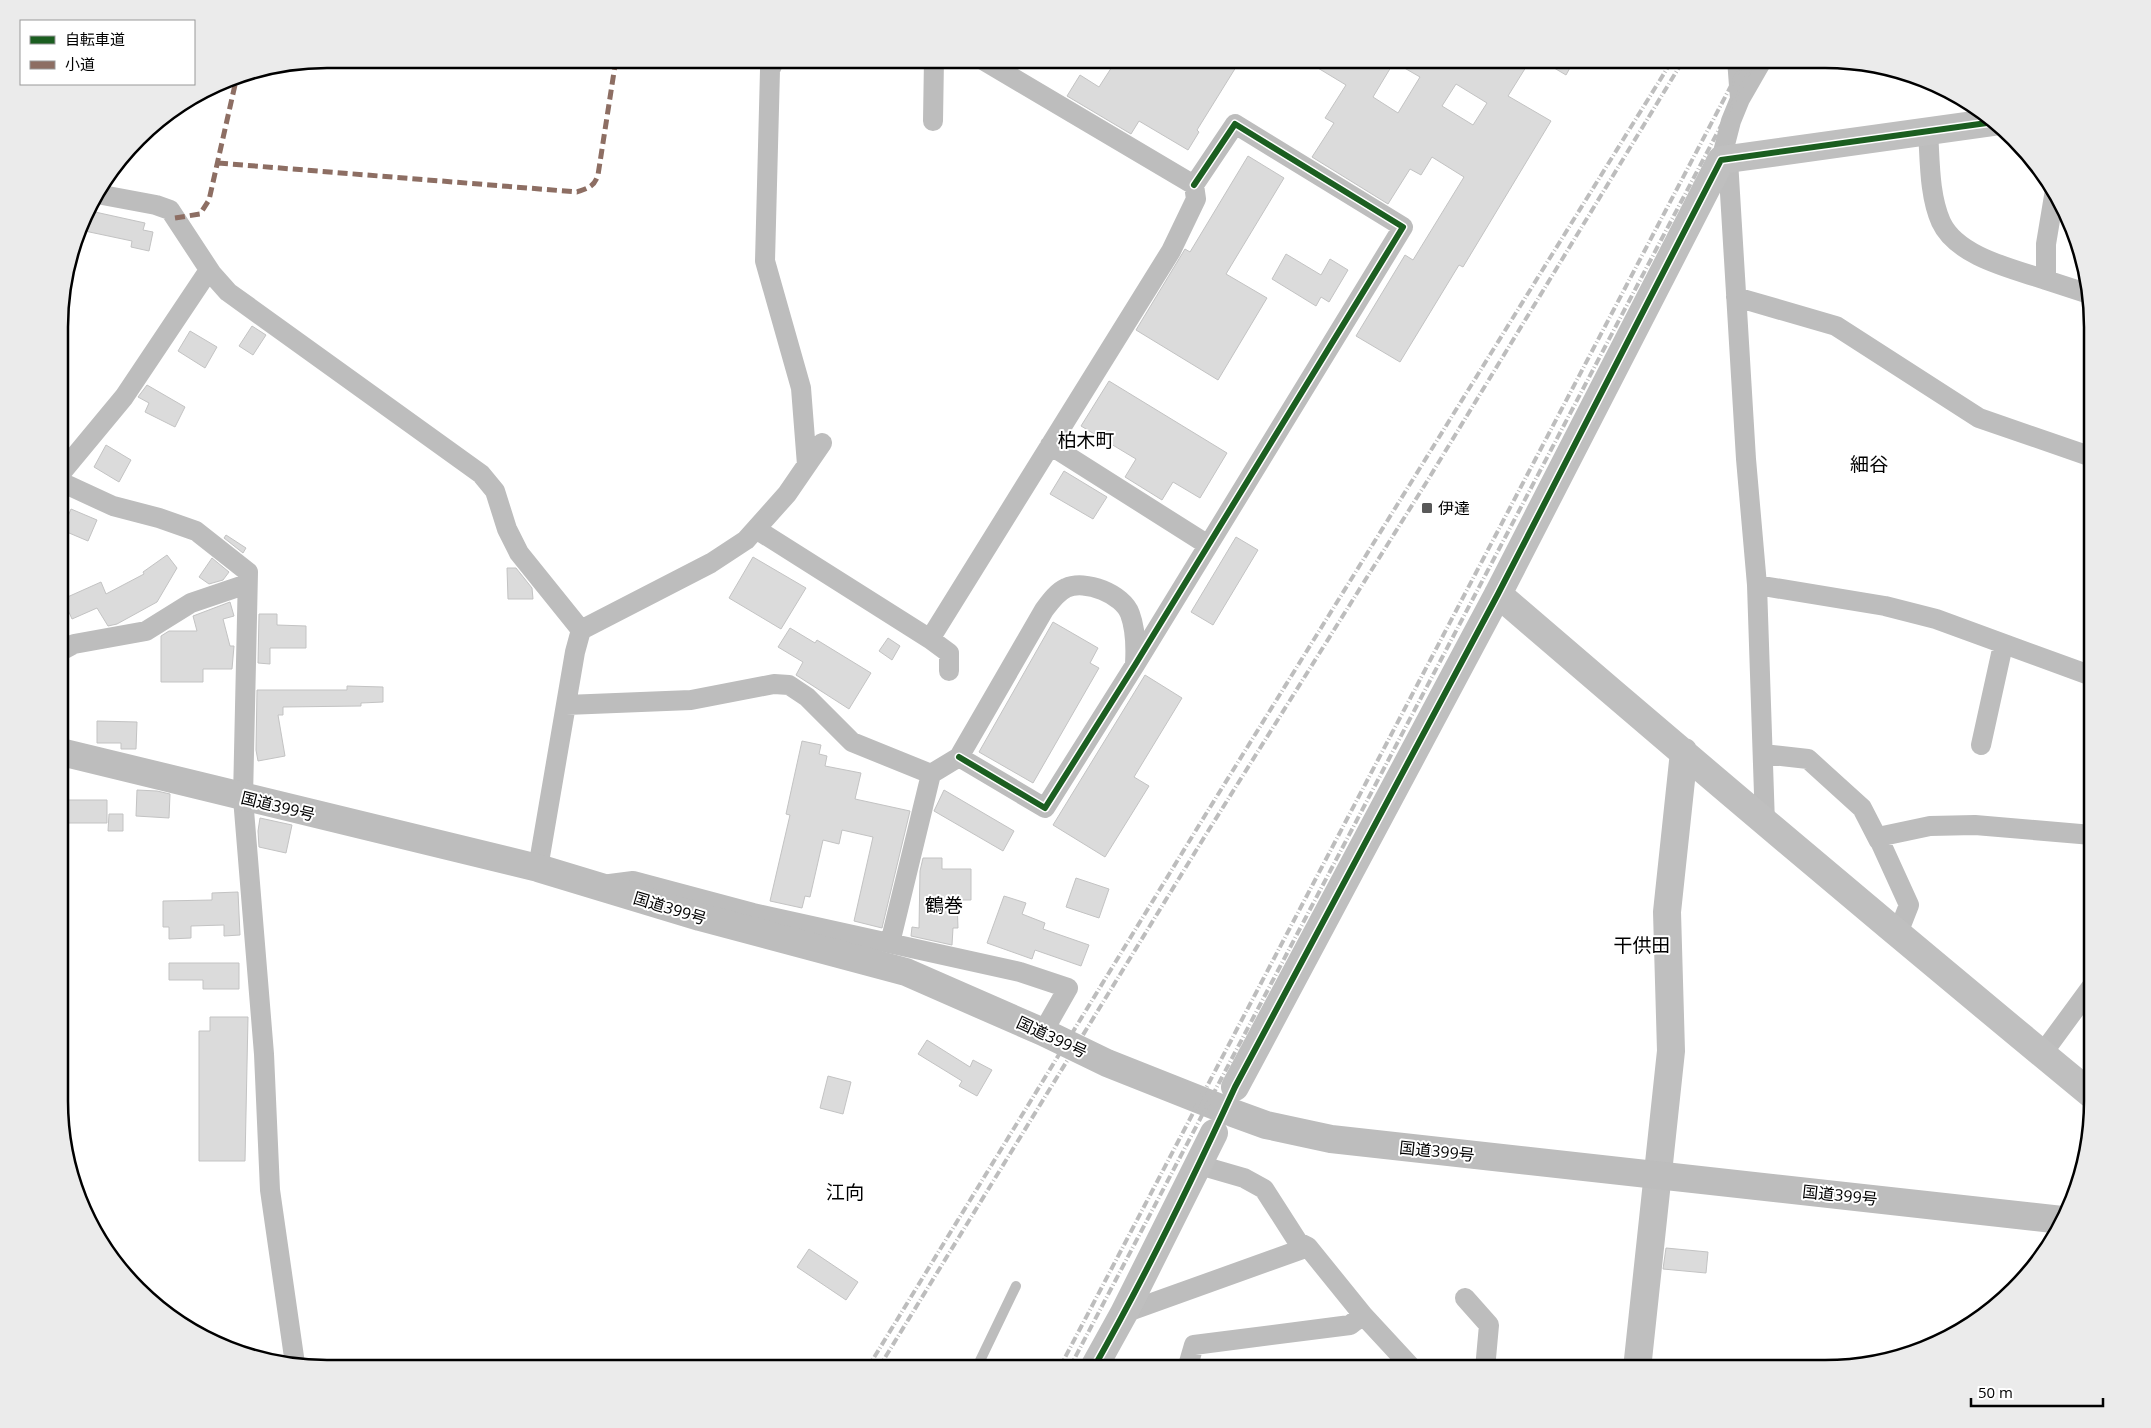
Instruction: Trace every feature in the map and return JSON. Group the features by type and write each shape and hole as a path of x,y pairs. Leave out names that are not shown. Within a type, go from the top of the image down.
{"highway":[{"name":"国道399号","path":"67,754 243,798 538,868 700,917 906,972 1108,1063 1266,1125 1331,1139 2055,1219"}],"street":[{"path":"771,67 765,261 801,388 806,465"},
{"path":"933,122 934,67"},
{"path":"995,67 1194,185"},
{"path":"1738,67 1740,100"},
{"path":"1758,67 1740,100 1731,122 1725,160 1746,459 1757,585 1765,824"},
{"path":"1725,160 1985,123"},
{"path":"930,639 1171,251 1196,199 1194,185 1235,124 1403,226 1135,665 1045,808 959,757"},
{"path":"1928,131 1934,200 1942,224 1957,242 1979,256 2081,291"},
{"path":"1235,1087 1498,594 1725,160"},
{"path":"103,195 156,205 170,210 208,270 228,292 481,474 495,491 507,529 519,553 581,630"},
{"path":"2046,280 2046,244 2053,204"},
{"path":"67,466 124,397 208,270"},
{"path":"1736,297 1836,326 1979,418 2084,454"},
{"path":"581,630 711,563 746,540 786,494 822,443"},
{"path":"1050,445 1208,546"},
{"path":"67,485 113,506 159,518 196,531 248,572 243,798 264,1054 270,1190 294,1358"},
{"path":"756,529 930,639 948,654 948,671"},
{"path":"67,648 74,644 146,631 191,603 247,584"},
{"path":"1757,585 1885,606 1936,619 2084,673"},
{"path":"890,943 931,774 959,757 1044,610 1056,595 1067,588 1080,586 1093,588 1115,596 1125,605 1130,613 1134,629 1135,665"},
{"path":"1498,594 1684,752 1765,824 2084,1088"},
{"path":"538,868 566,704 581,630"},
{"path":"1981,745 2003,645"},
{"path":"566,704 691,700 774,684 789,685 807,697 852,742 931,774"},
{"path":"1638,1360 1670,1051 1667,912 1684,752"},
{"path":"1763,754 1808,759 1862,808 1909,905 1898,933"},
{"path":"1879,841 1878,837 1939,826 1975,825 2084,834"},
{"path":"595,886 633,881 752,912 1020,972 1068,988 1045,1033"},
{"path":"2042,1054 2084,997"},
{"path":"1098,1360 1124,1313 1214,1133"},
{"path":"1199,1165 1244,1178 1264,1189 1298,1242 1308,1247 1363,1315 1406,1360"},
{"path":"1124,1313 1308,1247"},
{"path":"1465,1298 1490,1325 1487,1360"},
{"path":"1190,1360 1194,1345 1350,1325 1363,1315"}],"lane":[{"path":"980,1360 1016,1286"}],"building":[{"path":"1112,67 1236,67 1197,130 1199,132 1188,150 1139,121 1131,134 1067,96 1080,75 1099,87"},
{"path":"1316,67 1391,67 1373,97 1398,113 1420,77 1403,67 1526,67 1508,96 1551,121 1463,267 1459,265 1400,362 1356,336 1405,255 1413,260 1464,177 1432,157 1421,175 1410,169 1388,204 1312,157 1334,123 1325,118 1346,85","holes":["1456,84 1487,103 1473,125 1442,106"]},
{"path":"1552,67 1570,67 1566,75"},
{"path":"1248,156 1284,178 1226,274 1267,298 1218,380 1136,330 1185,249 1190,252"},
{"path":"94,212 145,223 143,230 153,232 149,251 131,247 132,241 85,231"},
{"path":"1286,254 1321,275 1330,259 1348,270 1329,302 1321,297 1316,306 1272,279"},
{"path":"252,326 266,335 253,355 239,346"},
{"path":"190,331 217,347 205,368 178,351"},
{"path":"1109,381 1227,453 1200,498 1173,482 1162,500 1125,477 1136,459 1081,426"},
{"path":"147,385 185,407 175,427 145,412 149,403 138,397"},
{"path":"106,445 131,460 119,482 94,467"},
{"path":"1064,471 1107,497 1093,519 1050,494"},
{"path":"71,509 97,520 88,541 67,532 67,518"},
{"path":"226,535 246,548 243,553 224,538"},
{"path":"1236,537 1258,550 1213,625 1191,612"},
{"path":"167,555 177,568 157,602 117,624 108,626 97,608 72,619 67,608 67,597 101,582 106,594 144,574 143,572"},
{"path":"753,557 806,588 781,629 729,598"},
{"path":"212,558 229,572 223,580 209,584 199,577"},
{"path":"507,568 516,568 532,588 533,599 508,599"},
{"path":"230,602 234,616 223,619 230,646 234,646 232,669 203,669 203,682 161,682 161,636 169,631 197,631 193,616"},
{"path":"259,614 277,614 277,625 306,626 306,648 270,648 270,664 258,663"},
{"path":"1053,622 1098,648 1090,663 1099,668 1033,783 979,752"},
{"path":"790,628 815,643 817,640 871,673 849,709 796,675 803,662 778,647"},
{"path":"888,638 900,646 892,660 879,651"},
{"path":"1145,675 1182,698 1134,777 1149,786 1105,857 1053,825"},
{"path":"347,686 383,687 383,702 361,703 361,706 283,707 283,715 278,715 285,756 258,761 256,750 257,690 347,690"},
{"path":"97,721 137,722 136,749 121,749 121,743 97,743"},
{"path":"802,741 821,745 819,754 827,756 825,766 861,773 855,799 910,811 882,928 854,921 873,837 842,830 839,844 823,840 810,897 805,896 802,908 770,901 790,815 786,814"},
{"path":"137,790 170,794 169,818 136,816"},
{"path":"944,790 1014,831 1003,851 934,811"},
{"path":"67,800 107,800 107,823 67,823"},
{"path":"109,814 123,814 123,831 108,831"},
{"path":"260,818 292,825 286,853 259,847 258,831"},
{"path":"923,858 942,858 942,869 971,869 971,900 957,900 958,928 953,928 952,945 911,936 912,927 919,928 920,871"},
{"path":"1076,878 1109,889 1099,918 1066,907"},
{"path":"238,892 240,935 224,936 224,925 191,926 191,938 169,939 169,927 163,927 163,901 212,900 212,893"},
{"path":"1004,896 1026,903 1022,914 1045,923 1043,929 1089,945 1081,966 1035,950 1032,959 987,943"},
{"path":"169,963 239,963 239,989 203,989 203,980 169,980"},
{"path":"210,1017 248,1017 245,1161 199,1161 199,1031 210,1031"},
{"path":"927,1040 970,1067 973,1060 992,1070 977,1096 959,1086 962,1081 918,1054"},
{"path":"828,1076 851,1082 843,1114 820,1108"},
{"path":"1666,1248 1708,1252 1706,1273 1663,1269"},
{"path":"809,1249 858,1282 846,1300 797,1267"}],"railway":[{"path":"872,1360 1201,822 1668,67"},
{"path":"884,1360 1205,836 1426,483 1679,67"},
{"path":"1064,1360 1741,67"},
{"path":"1074,1360 1752,67"}],"marked path":[{"path":"218,163 577,192 592,185 598,175 615,67"},
{"path":"175,218 200,214 209,200 235,84"}],"cycle path":[{"path":"1098,1360 1167,1230 1235,1087 1498,594 1721,160 1985,123"},
{"path":"959,757 1045,808 1135,665 1403,227 1235,124 1194,185"}],"place":[{"name":"伊達","path":"1427,508"}],"district":[{"name":"柏木町","path":"1086,440"},
{"name":"細谷","path":"1869,464"},
{"name":"鶴巻","path":"944,905"},
{"name":"干供田","path":"1642,945"},
{"name":"江向","path":"845,1192"}]}
